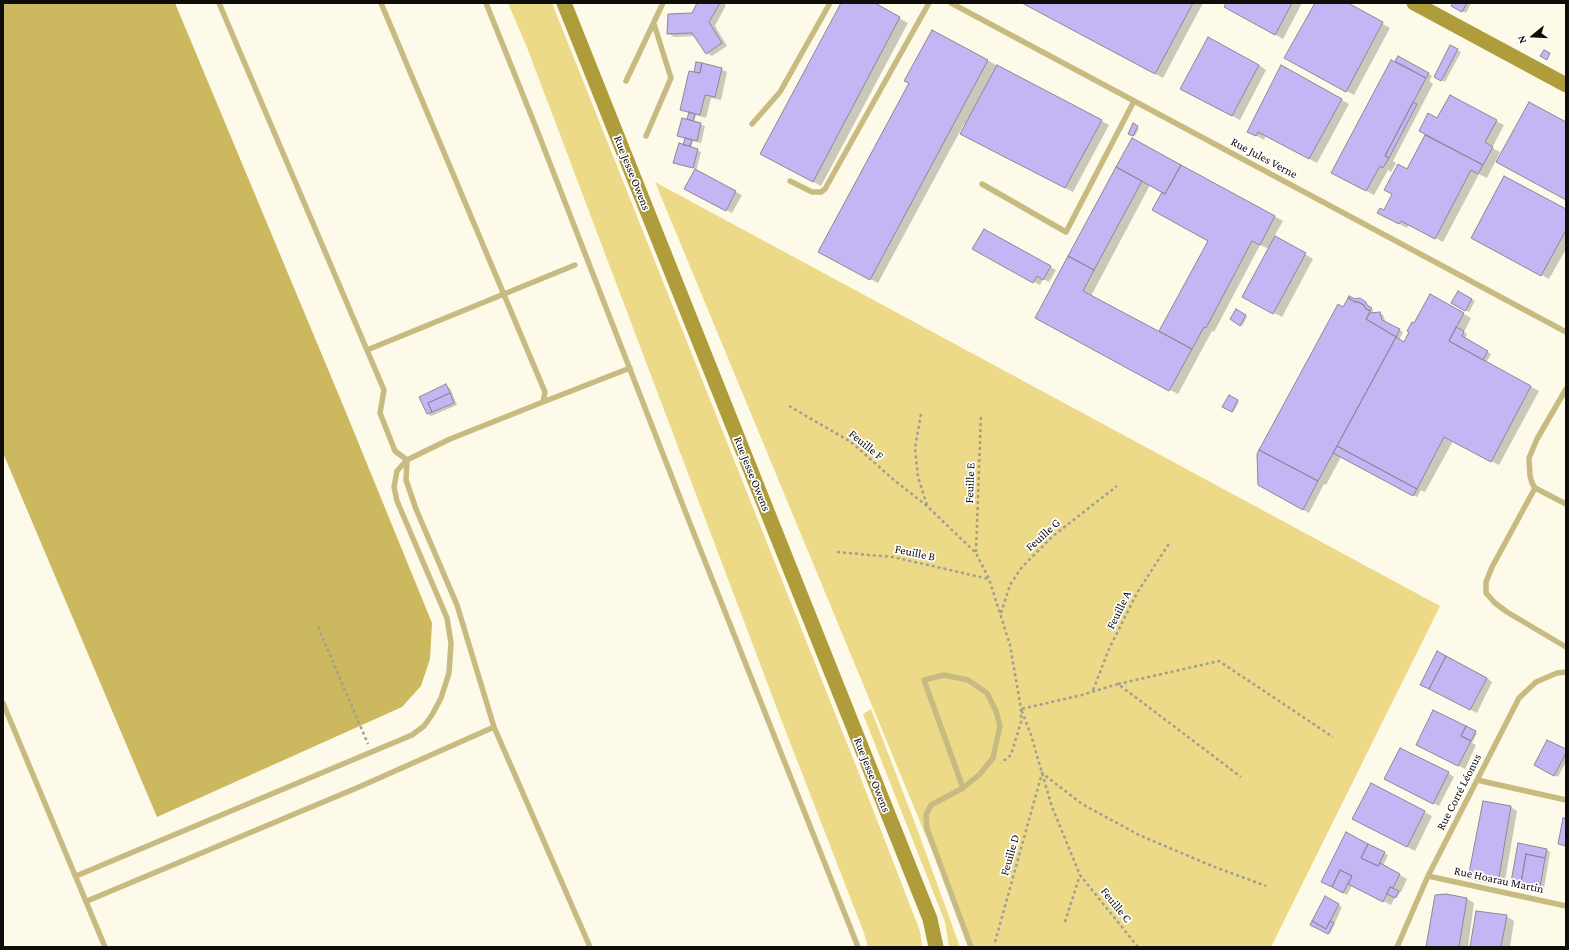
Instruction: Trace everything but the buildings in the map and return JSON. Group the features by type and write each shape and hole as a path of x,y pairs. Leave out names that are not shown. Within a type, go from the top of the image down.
{"main road":[{"name":"Rue Jesse Owens","path":"564,3 930,919 936,947"},
{"path":"1414,3 1566,85"}],"lane":[{"path":"219,3 384,390 380,412 395,450 407,460"},
{"path":"381,3 545,392 543,402"},
{"path":"486,3 858,947"},
{"path":"626,81 663,3"},
{"path":"752,124 780,92 830,3"},
{"path":"790,181 812,192 821,192 825,189 929,3"},
{"name":"Rue Jules Verne","path":"951,3 1566,332"},
{"path":"646,136 671,78 654,24"},
{"path":"982,184 1066,232 1134,101"},
{"path":"367,350 574,265"},
{"path":"76,876 412,735 424,726 441,698 449,673 451,643 447,618 398,501 394,487 397,471 407,460 450,439 630,368"},
{"path":"1566,389 1537,439 1529,458 1530,476 1535,488 1566,504"},
{"path":"407,460 406,480 416,509 457,605 494,727 590,947"},
{"path":"1535,488 1492,567 1486,582 1486,593 1495,603 1507,612 1566,646"},
{"name":"Rue Corré Léonus","path":"1397,947 1428,876 1519,698 1536,682 1557,673 1566,672"},
{"path":"963,788 924,680 944,676 968,680 987,693 996,711 1000,726 993,758 980,774 963,788 931,805 926,815 927,829 971,947"},
{"path":"3,703 105,947"},
{"path":"87,901 359,787 494,727"},
{"path":"1477,780 1566,800"},
{"name":"Rue Hoarau Martin","path":"1428,876 1566,906"}],"path":[{"name":"Feuille F","path":"789,406 851,442 894,480 927,506 976,553"},
{"path":"921,414 915,448 918,477 927,506"},
{"name":"Feuille E","path":"976,553 981,414"},
{"name":"Feuille G","path":"1001,614 1010,585 1022,567 1053,536 1117,486"},
{"name":"Feuille A","path":"1093,690 1109,649 1136,593 1170,542"},
{"name":"Feuille B","path":"837,552 892,557 989,579"},
{"path":"976,553 989,579 1010,644 1021,709 1021,722 1011,754 1000,763"},
{"path":"318,627 372,752"},
{"path":"1021,709 1082,695 1093,690 1219,661 1333,737"},
{"path":"1118,684 1240,778"},
{"name":"Feuille C","path":"1021,709 1031,735 1052,808 1080,875 1138,947"},
{"path":"1042,772 1082,804 1139,834 1212,866 1266,886"},
{"name":"Feuille D","path":"995,942 1042,772"},
{"path":"1064,922 1080,875"}],"shaded area":[{"path":"3,3 175,3 432,623 430,659 421,686 402,707 157,817 3,453"},
{"path":"508,3 552,3 860,776 920,931 922,947 868,947 864,933 779,714 528,50"},
{"path":"655,182 1440,606 1271,947 972,947"},
{"path":"871,709 960,947 949,947 945,922 863,714"}]}
